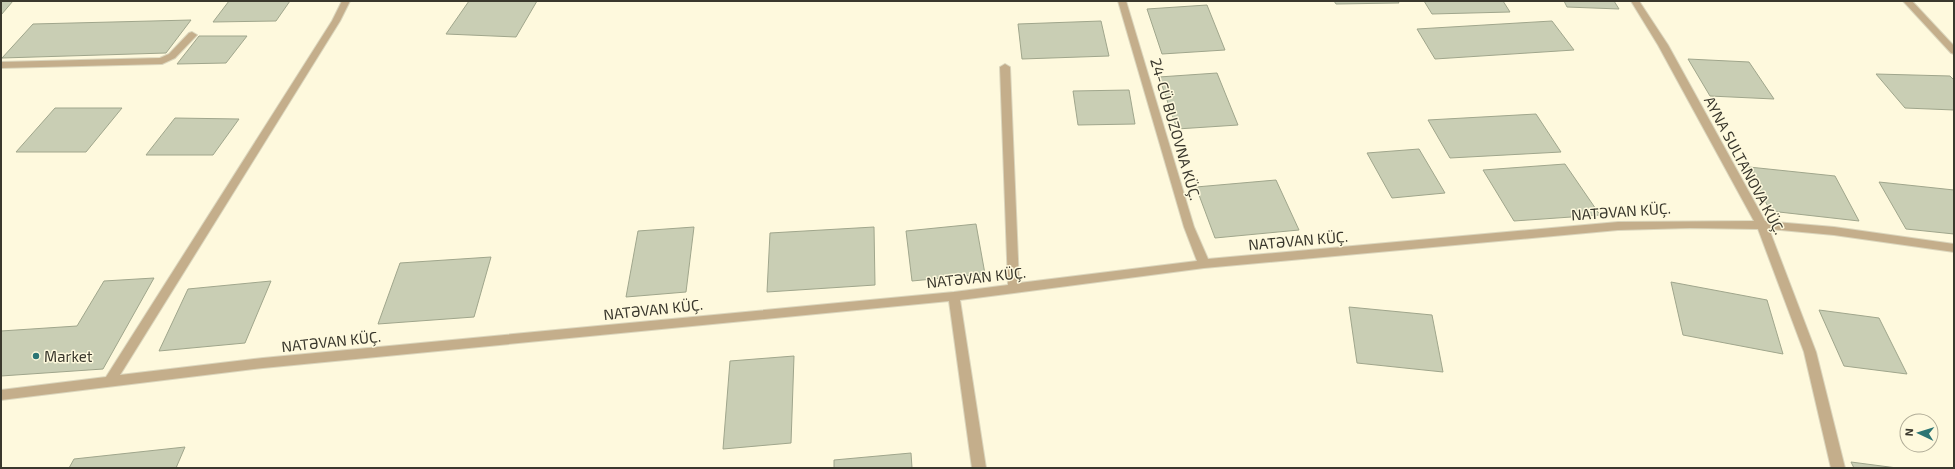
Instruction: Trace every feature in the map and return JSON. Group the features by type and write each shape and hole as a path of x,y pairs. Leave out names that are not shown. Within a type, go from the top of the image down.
{"street":[{"path":"110,381 336,21 346,1"},
{"name":"24-CÜ BUZOVNA KÜÇ.","path":"1122,1 1189,227 1204,264"},
{"name":"AYNA SULTANOVA KÜÇ.","path":"1635,1 1663,45 1762,225 1810,352 1838,468"},
{"path":"1907,1 1954,51"},
{"path":"1,65 162,61 172,56 192,35"},
{"path":"1005,67 1014,289"},
{"name":"NATƏVAN KÜÇ.","path":"1,395 271,362 954,296 1204,264 1618,226 1685,223 1762,225 1824,230 1954,248"},
{"path":"954,296 979,468"}],"building":[{"path":"1,1 13,1 1,15"},
{"path":"229,1 290,1 276,21 213,22"},
{"path":"469,1 537,1 516,37 446,34"},
{"path":"1334,1 1398,1 1399,3 1336,4"},
{"path":"1424,1 1503,1 1510,12 1432,14"},
{"path":"1564,1 1614,1 1619,9 1567,7"},
{"path":"1207,5 1225,50 1162,54 1147,9"},
{"path":"191,20 166,53 2,58 33,24"},
{"path":"1101,21 1109,56 1022,59 1018,24"},
{"path":"1552,21 1574,50 1435,59 1417,29"},
{"path":"199,36 247,36 226,63 177,64"},
{"path":"1688,59 1749,62 1774,99 1710,96"},
{"path":"1217,73 1238,125 1177,129 1159,77"},
{"path":"1876,74 1950,76 1954,80 1954,110 1905,108"},
{"path":"1129,90 1135,124 1078,125 1073,91"},
{"path":"55,108 122,108 86,152 16,152"},
{"path":"1536,114 1561,152 1450,158 1428,120"},
{"path":"175,118 239,119 213,155 146,155"},
{"path":"1419,149 1445,193 1392,198 1367,153"},
{"path":"1565,164 1600,215 1514,221 1483,170"},
{"path":"1749,167 1835,176 1859,221 1770,211"},
{"path":"1276,180 1299,230 1215,238 1196,187"},
{"path":"1879,182 1954,190 1954,234 1906,229"},
{"path":"976,224 985,274 912,281 906,231"},
{"path":"694,227 686,292 626,297 638,231"},
{"path":"874,227 875,285 767,292 770,233"},
{"path":"491,257 474,317 378,324 400,263"},
{"path":"154,278 103,369 1,376 1,331 77,326 104,281"},
{"path":"271,281 245,343 159,351 188,289"},
{"path":"1671,282 1767,300 1783,354 1683,335"},
{"path":"1349,307 1432,315 1443,372 1357,363"},
{"path":"1819,310 1879,318 1907,374 1844,366"},
{"path":"794,356 791,443 723,449 730,361"},
{"path":"185,447 176,468 69,468 74,459"},
{"path":"911,453 912,468 834,468 834,460"},
{"path":"1851,462 1897,468 1854,468"}],"place":[{"name":"Market","path":"36,356"}]}
